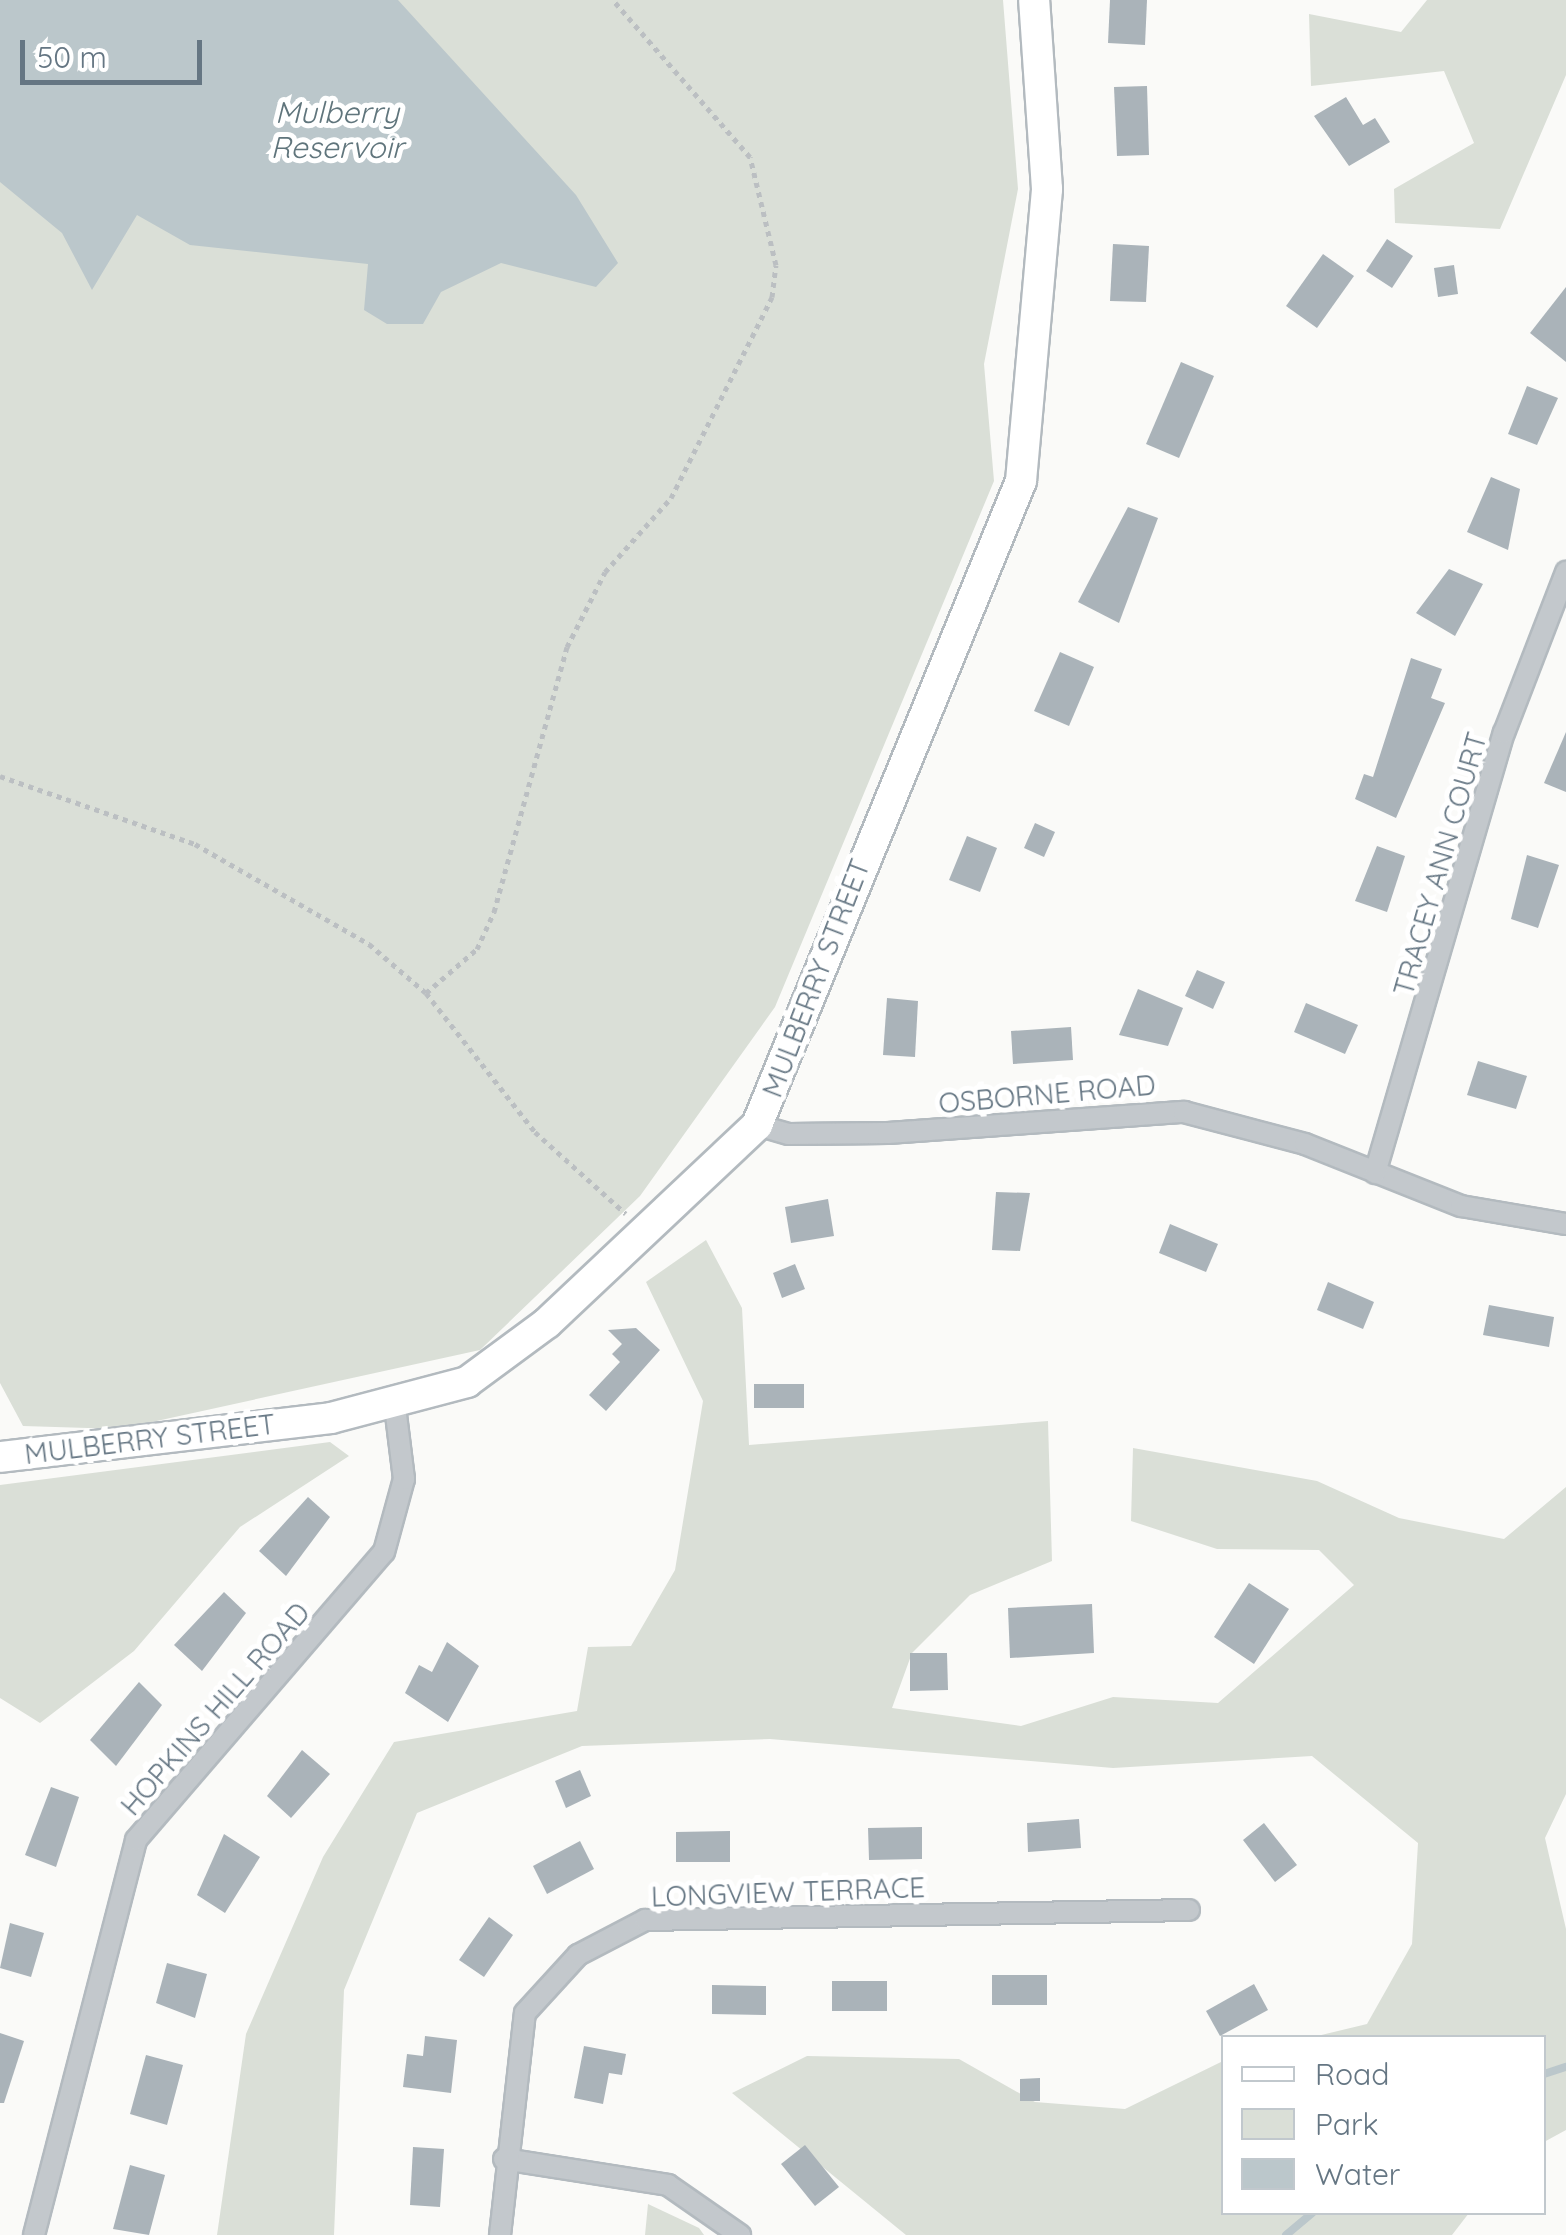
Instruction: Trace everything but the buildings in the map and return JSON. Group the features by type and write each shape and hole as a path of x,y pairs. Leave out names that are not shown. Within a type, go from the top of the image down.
{"street":[{"name":"MULBERRY STREET","path":"0,1457 396,1407 503,1358 756,1125 1021,481 1047,190 1034,0"},
{"name":"TRACEY ANN COURT","path":"1375,1173 1504,733 1566,572"},
{"name":"OSBORNE ROAD","path":"756,1125 789,1134 907,1132 1184,1112 1375,1173 1461,1206 1566,1224"},
{"name":"HOPKINS HILL ROAD","path":"34,2235 136,1840 384,1552 404,1479 396,1407"},
{"name":"LONGVIEW TERRACE","path":"500,2235 504,2159 526,2013 578,1955 645,1920 1189,1910"},
{"path":"504,2159 668,2185 740,2235"}],"path":[{"path":"426,994 476,949 494,912 567,647 606,572 671,498 772,297 776,265 750,157 614,0"},
{"path":"0,776 195,844 369,944 426,994 535,1132 642,1230"}],"green space":[{"path":"0,0 1003,0 1018,189 984,364 994,481 775,1007 640,1196 480,1350 120,1429 23,1426 0,1383"},
{"path":"1427,0 1566,0 1566,75 1500,229 1395,223 1394,189 1474,143 1444,71 1311,86 1309,14 1401,32"},
{"path":"706,1240 742,1308 749,1445 1048,1421 1052,1561 970,1595 912,1653 892,1708 1021,1726 1113,1697 1218,1703 1354,1585 1319,1550 1217,1549 1131,1521 1133,1448 1317,1481 1399,1518 1504,1539 1566,1487 1566,1794 1545,1838 1566,1929 1566,2130 1546,2141 1546,2035 1321,2035 1367,2024 1412,1944 1418,1843 1312,1756 1113,1768 770,1739 582,1746 417,1813 344,1990 334,2235 217,2235 246,2034 323,1857 394,1742 577,1711 588,1647 631,1646 675,1570 703,1401 646,1282"},
{"path":"330,1442 349,1456 240,1527 134,1651 40,1723 0,1698 0,1485"},
{"path":"807,2056 959,2059 1035,2102 1125,2109 1221,2062 1221,2215 1467,2215 1452,2235 906,2235 732,2093"},
{"path":"648,2204 699,2228 704,2235 645,2235"}],"water":[{"name":"Mulberry Reservoir","path":"0,0 398,0 576,195 618,263 596,287 501,263 441,292 423,324 387,324 364,310 368,264 190,245 137,215 92,290 62,233 0,182"}],"waterway":[{"path":"1546,2073 1566,2067"},
{"path":"1286,2235 1309,2215"}]}
